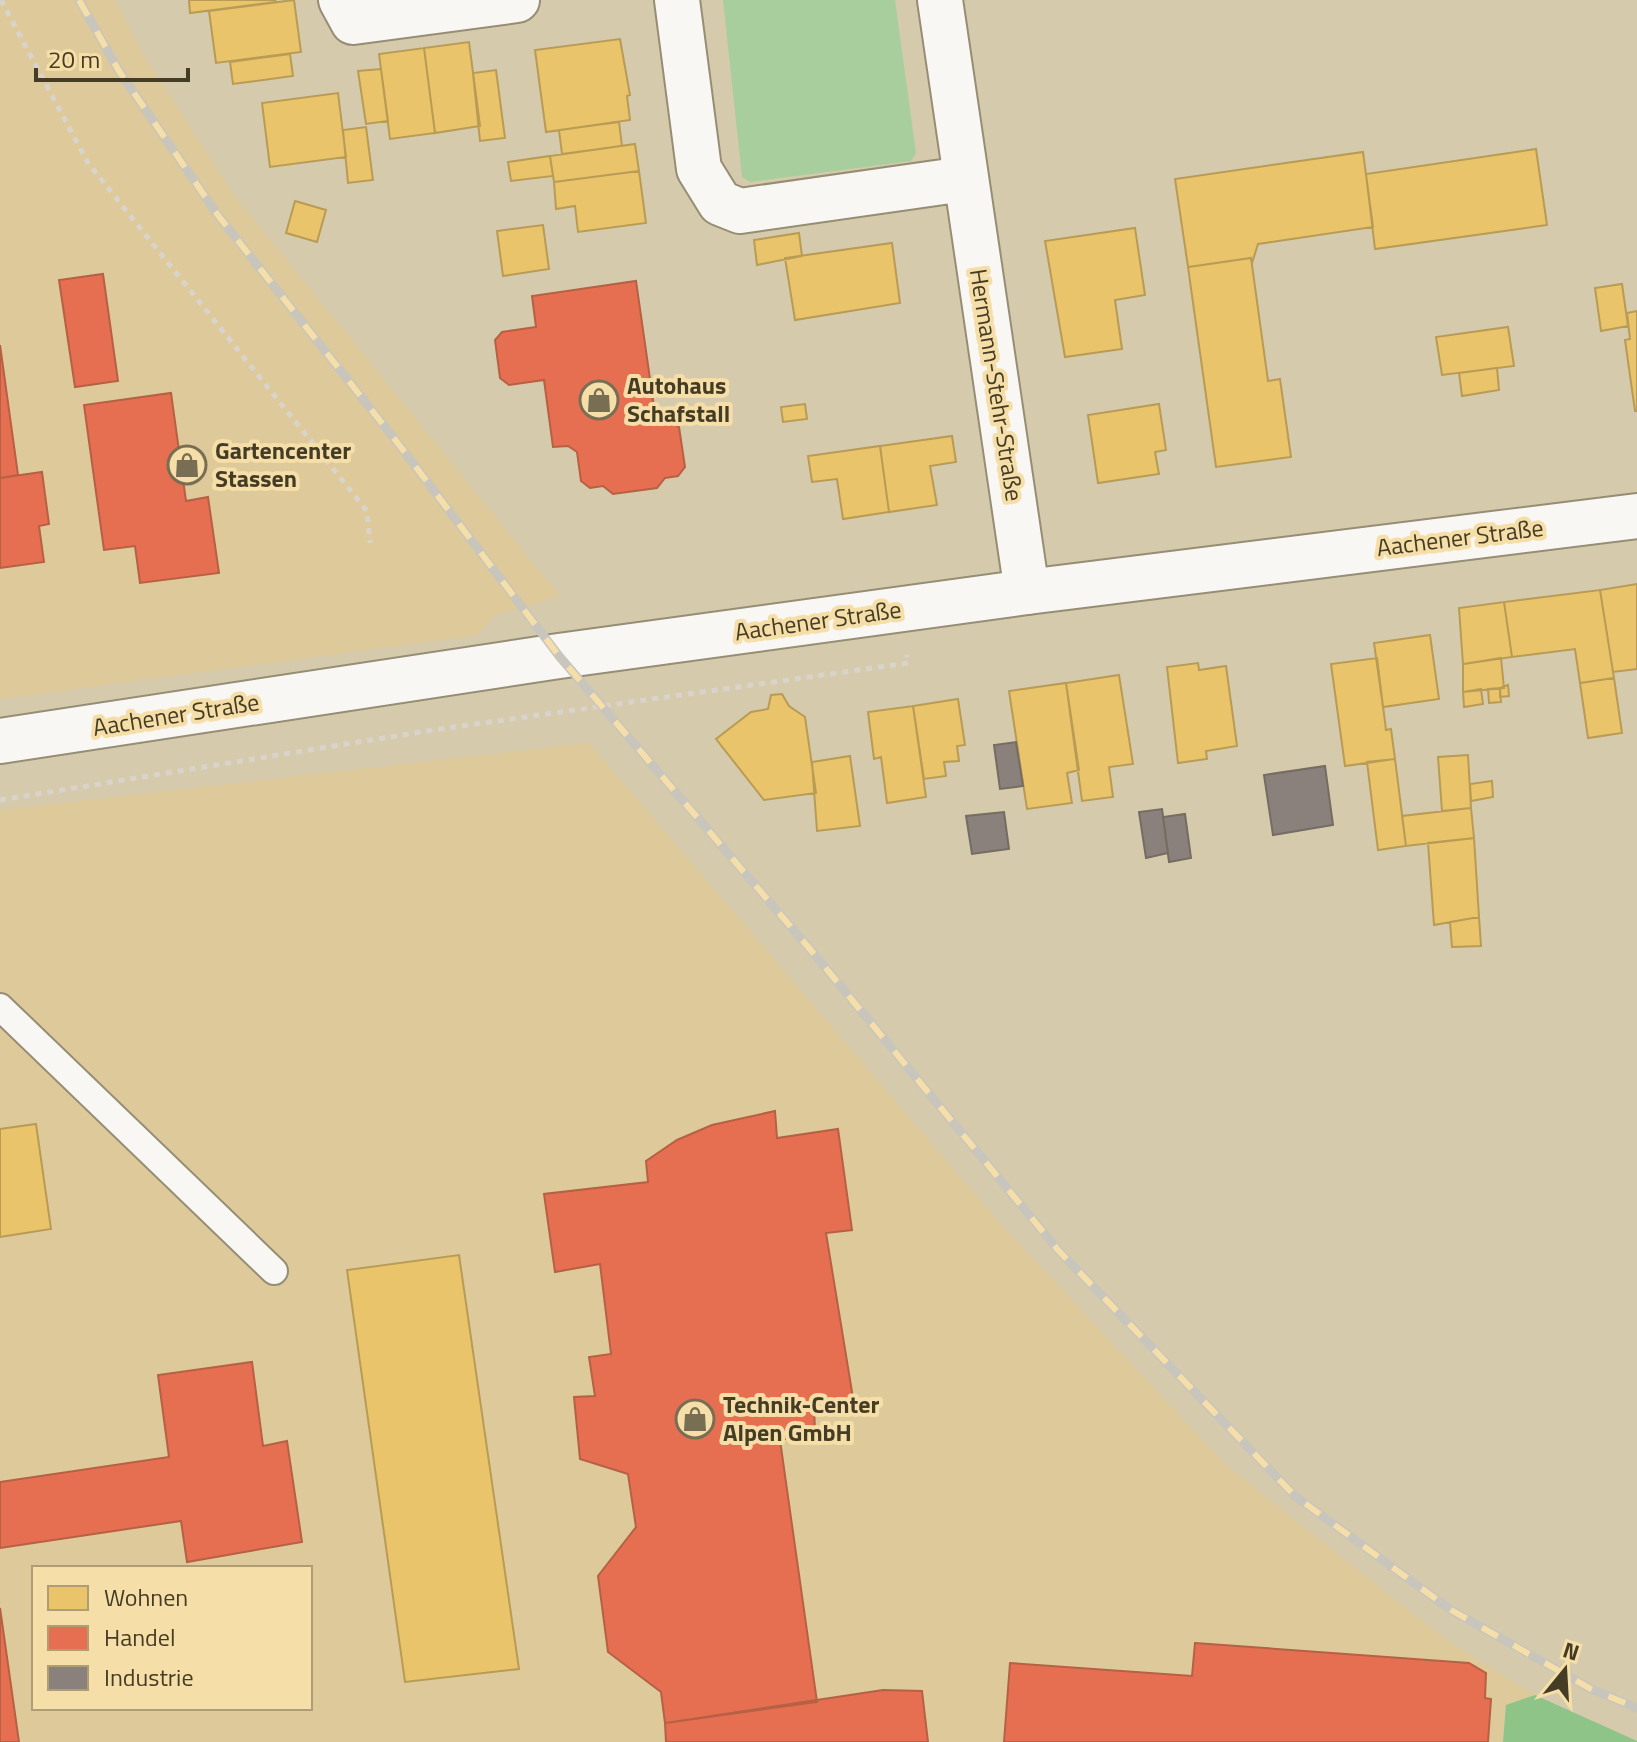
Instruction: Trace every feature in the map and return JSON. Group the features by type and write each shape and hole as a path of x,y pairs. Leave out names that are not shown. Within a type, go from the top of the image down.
{"street":[{"path":"341,0 353,22 517,0"},
{"path":"677,0 699,169 720,203 740,211 964,179"},
{"name":"Hermann-Stehr-Straße","path":"940,0 1027,592"},
{"name":"Aachener Straße","path":"0,741 559,656 1027,592 1637,516"}],"lane":[{"path":"0,1007 274,1271"}],"path":[{"path":"1,0 88,163 367,511 370,543"},
{"path":"0,800 433,730 908,663 900,610"}],"shaded area":[{"name":"Gartencenter Stassen","path":"0,0 115,0 141,51 234,195 560,596 495,615 477,635 0,699"},
{"path":"589,743 998,1221 1227,1466 1445,1639 1535,1695 1506,1706 1503,1742 0,1742 0,810"}],"green space":[{"path":"723,0 895,0 916,153 911,161 750,182 742,177"},
{"path":"1535,1695 1637,1742 1503,1742 1506,1705"}],"building: Wohnen":[{"path":"189,0 275,0 276,2 190,13"},
{"path":"294,0 301,52 216,63 209,11"},
{"path":"620,39 630,95 627,96 630,120 546,132 535,50"},
{"path":"469,42 480,126 435,133 424,48"},
{"path":"424,48 435,133 390,139 379,54"},
{"path":"290,54 293,76 233,84 230,62"},
{"path":"381,69 388,121 366,124 358,71"},
{"path":"496,70 505,138 480,141 473,73"},
{"path":"338,93 346,157 270,167 262,103"},
{"path":"619,122 622,146 562,154 559,130"},
{"path":"366,127 373,180 348,183 343,130"},
{"path":"635,144 639,171 554,182 550,156"},
{"path":"1536,149 1547,225 1375,249 1366,174"},
{"path":"1363,152 1373,227 1258,244 1252,263 1251,258 1188,267 1175,179"},
{"path":"550,156 553,176 511,181 508,162"},
{"path":"639,171 646,223 578,232 575,206 556,209 554,182"},
{"path":"295,201 326,210 317,242 286,233"},
{"path":"543,225 549,269 503,276 497,231"},
{"path":"1135,228 1145,295 1115,300 1122,349 1065,357 1045,241"},
{"path":"799,233 802,256 757,265 754,240"},
{"path":"892,243 900,303 795,320 785,258"},
{"path":"1251,258 1268,381 1280,379 1291,457 1216,467 1188,267"},
{"path":"1622,284 1628,326 1601,331 1595,288"},
{"path":"1637,311 1635,411 1625,340 1630,339 1627,313"},
{"path":"1508,327 1514,366 1442,375 1436,337"},
{"path":"1497,368 1499,390 1462,396 1459,373"},
{"path":"805,404 807,419 783,422 781,407"},
{"path":"1159,404 1166,450 1155,452 1159,474 1098,483 1088,415"},
{"path":"952,436 956,462 930,466 937,505 889,512 880,446"},
{"path":"880,446 889,512 843,519 837,479 812,482 808,456"},
{"path":"1637,584 1637,669 1613,672 1600,590"},
{"path":"1600,590 1614,678 1580,683 1575,649 1512,657 1504,602"},
{"path":"1504,602 1512,657 1463,664 1459,608"},
{"path":"1430,635 1439,699 1383,707 1374,643"},
{"path":"1377,658 1386,730 1391,729 1395,759 1345,766 1331,664"},
{"path":"1501,658 1504,688 1463,692 1463,664"},
{"path":"1198,663 1199,670 1226,666 1237,746 1206,751 1207,759 1178,763 1167,667"},
{"path":"1119,675 1133,764 1109,767 1113,797 1082,801 1066,683"},
{"path":"1614,678 1622,733 1588,738 1580,683"},
{"path":"1066,683 1079,770 1067,773 1072,803 1027,809 1009,691"},
{"path":"1508,685 1509,696 1500,697 1500,688"},
{"path":"1500,688 1501,702 1489,703 1488,689"},
{"path":"1481,689 1483,704 1464,707 1463,692"},
{"path":"782,694 789,706 805,717 816,793 764,800 716,739 751,712 768,709 771,695"},
{"path":"958,699 965,745 957,746 959,761 944,762 946,776 924,779 913,706"},
{"path":"913,706 926,797 887,803 881,757 874,759 868,712"},
{"path":"1468,755 1471,808 1442,811 1438,757"},
{"path":"850,756 860,826 817,831 812,762"},
{"path":"1395,759 1406,846 1378,850 1367,762"},
{"path":"1492,781 1493,797 1471,801 1470,784"},
{"path":"1471,808 1474,838 1406,846 1402,816"},
{"path":"1474,838 1479,917 1434,925 1428,843"},
{"path":"1479,917 1481,946 1452,947 1450,922"},
{"path":"36,1124 51,1229 0,1237 0,1129"},
{"path":"459,1255 519,1669 405,1682 347,1270"}],"building: Handel":[{"path":"103,274 118,381 75,387 59,280"},
{"name":"Autohaus Schafstall","path":"636,281 655,414 679,427 685,467 678,476 665,478 657,488 613,494 603,486 590,488 581,481 577,452 568,446 553,447 544,380 509,385 500,378 495,340 502,332 536,327 532,296"},
{"path":"0,345 18,475 0,478"},
{"path":"171,393 186,501 208,497 219,573 140,583 135,546 104,550 84,405"},
{"path":"42,472 49,524 39,526 44,562 0,568 0,478"},
{"name":"Technik-Center Alpen GmbH","path":"775,1111 777,1138 838,1129 852,1230 826,1233 853,1398 814,1404 815,1434 780,1440 817,1702 665,1723 661,1692 608,1652 598,1576 636,1527 628,1474 580,1459 574,1397 595,1396 589,1357 611,1354 600,1264 555,1272 544,1194 648,1182 646,1161 677,1140 712,1125"},
{"path":"252,1362 263,1446 287,1441 302,1542 187,1562 181,1521 0,1548 0,1482 169,1457 158,1375"},
{"path":"0,1608 19,1742 0,1742"},
{"path":"1195,1643 1469,1663 1486,1673 1485,1698 1491,1699 1488,1742 1004,1742 1010,1663 1192,1676"},
{"path":"883,1690 922,1691 928,1742 666,1742 665,1723"}],"building: Industrie":[{"path":"1016,742 1023,786 1000,789 994,745"},
{"path":"1325,766 1333,825 1273,835 1264,775"},
{"path":"1162,809 1168,853 1146,858 1139,812"},
{"path":"1004,812 1009,849 972,854 966,816"},
{"path":"1185,814 1191,858 1169,862 1163,817"}],"railway":[{"path":"79,0 119,71 217,214 400,446 559,656 815,955 1058,1250 1295,1496 1451,1610 1591,1689 1637,1708"}],"place":[{"name":"Autohaus Schafstall","path":"599,400"},
{"name":"Gartencenter Stassen","path":"187,465"},
{"name":"Technik-Center Alpen GmbH","path":"695,1419"}]}
